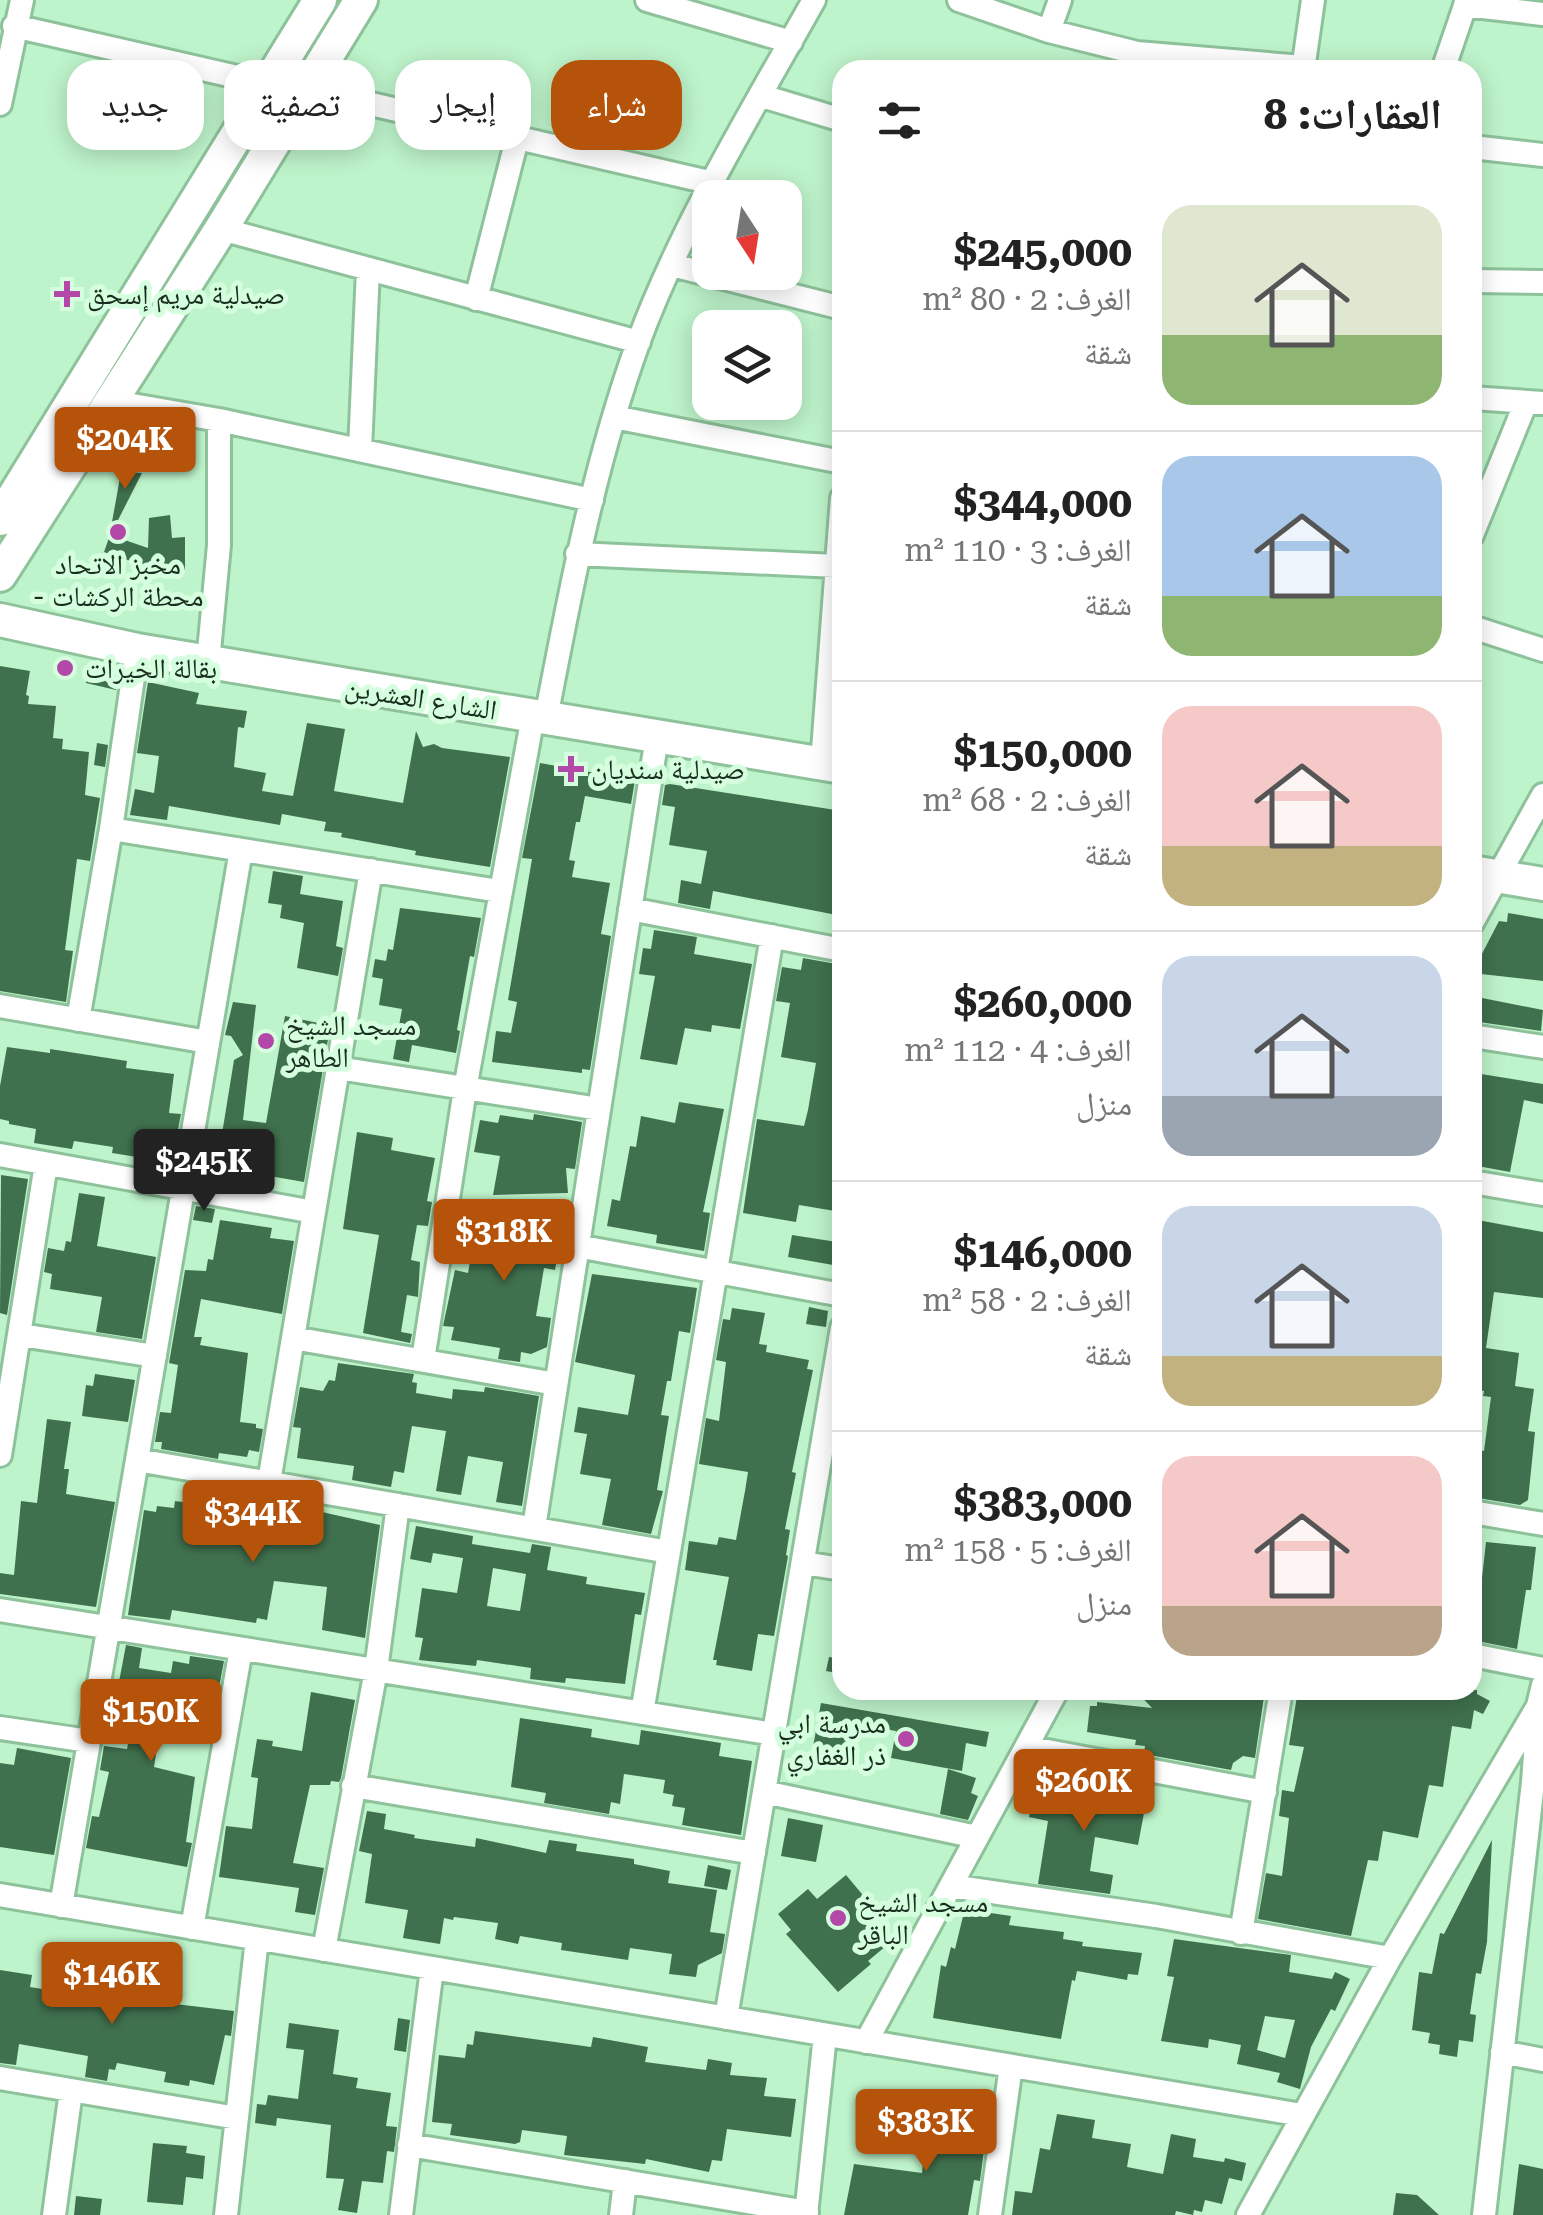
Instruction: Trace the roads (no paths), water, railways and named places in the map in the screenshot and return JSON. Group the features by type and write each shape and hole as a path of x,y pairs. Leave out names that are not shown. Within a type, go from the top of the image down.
{"main road":[{"path":"283,60 320,0"},
{"path":"324,60 361,0"},
{"path":"0,575 55,459 231,150"},
{"path":"0,518 110,401 269,150"},
{"name":"الشارع العشرين","path":"0,620 137,650 832,766"},
{"path":"1485,874 1543,884"}],"street":[{"path":"0,104 22,0"},
{"path":"647,0 791,42"},
{"path":"715,180 814,0"},
{"path":"959,0 1130,60"},
{"path":"1049,31 1060,0"},
{"path":"1304,60 1313,0"},
{"path":"1446,60 1466,3 1543,14"},
{"path":"14,26 224,74"},
{"path":"762,96 832,117"},
{"path":"531,141 700,180"},
{"path":"1482,148 1543,155"},
{"path":"476,300 515,150"},
{"path":"423,1360 499,890 577,554 638,342 692,225"},
{"path":"221,230 638,342"},
{"path":"672,265 832,305"},
{"path":"360,450 368,269"},
{"path":"1482,282 1543,282"},
{"path":"1482,399 1534,403 1482,514"},
{"path":"110,401 219,420 592,500"},
{"path":"614,417 832,460"},
{"path":"208,662 219,545 219,420"},
{"path":"577,554 832,566"},
{"path":"1482,629 1543,650"},
{"path":"78,1020 137,650"},
{"path":"534,1528 657,737"},
{"path":"1485,874 1543,795"},
{"path":"111,829 499,890"},
{"path":"61,1906 241,850"},
{"path":"269,1482 371,870"},
{"path":"630,909 832,948"},
{"path":"642,1713 772,936"},
{"path":"0,1006 208,1042"},
{"path":"1482,1038 1543,1047"},
{"path":"338,1068 599,1109"},
{"path":"0,1156 314,1212"},
{"path":"0,1455 46,1164"},
{"path":"1482,1184 1543,1194"},
{"path":"578,1246 832,1294"},
{"path":"20,1335 155,1356"},
{"path":"294,1338 556,1384"},
{"path":"726,2018 803,1563 832,1440"},
{"path":"137,1460 668,1552"},
{"path":"324,1950 376,1670 398,1504"},
{"path":"1482,1514 1543,1524"},
{"path":"803,1563 832,1567"},
{"path":"0,1610 774,1734"},
{"path":"192,1928 241,1648"},
{"path":"1482,1657 1543,1669"},
{"path":"1484,2215 1538,1783 1541,1696"},
{"path":"1248,2215 1541,1696"},
{"path":"866,2042 1052,1700"},
{"path":"1241,1934 1280,1700"},
{"path":"0,1728 90,1741"},
{"path":"1026,1748 1266,1792"},
{"path":"353,1786 754,1853"},
{"path":"764,1792 977,1837"},
{"path":"951,1886 1156,1916 1390,1958"},
{"path":"0,1895 1302,2115"},
{"path":"1518,1920 1543,1924"},
{"path":"226,2215 257,1939"},
{"path":"401,2215 432,1968"},
{"path":"409,2145 806,2214 825,2035"},
{"path":"1502,2052 1543,2060"},
{"path":"990,2215 1011,2066"},
{"path":"0,2078 236,2118"},
{"path":"54,2215 71,2091"},
{"path":"621,2215 625,2181"}],"place":[{"name":"صيدلية مريم إسحق","path":"67,294"},
{"name":"مخبز الاتحاد - محطة الركشات","path":"118,532"},
{"name":"بقالة الخيرات","path":"65,668"},
{"name":"صيدلية سنديان","path":"571,769"},
{"name":"مسجد الشيخ الطاهر","path":"266,1041"},
{"name":"مدرسة ابي ذر الغفاري","path":"906,1739"},
{"name":"مسجد الشيخ الباقر","path":"838,1918"}]}
